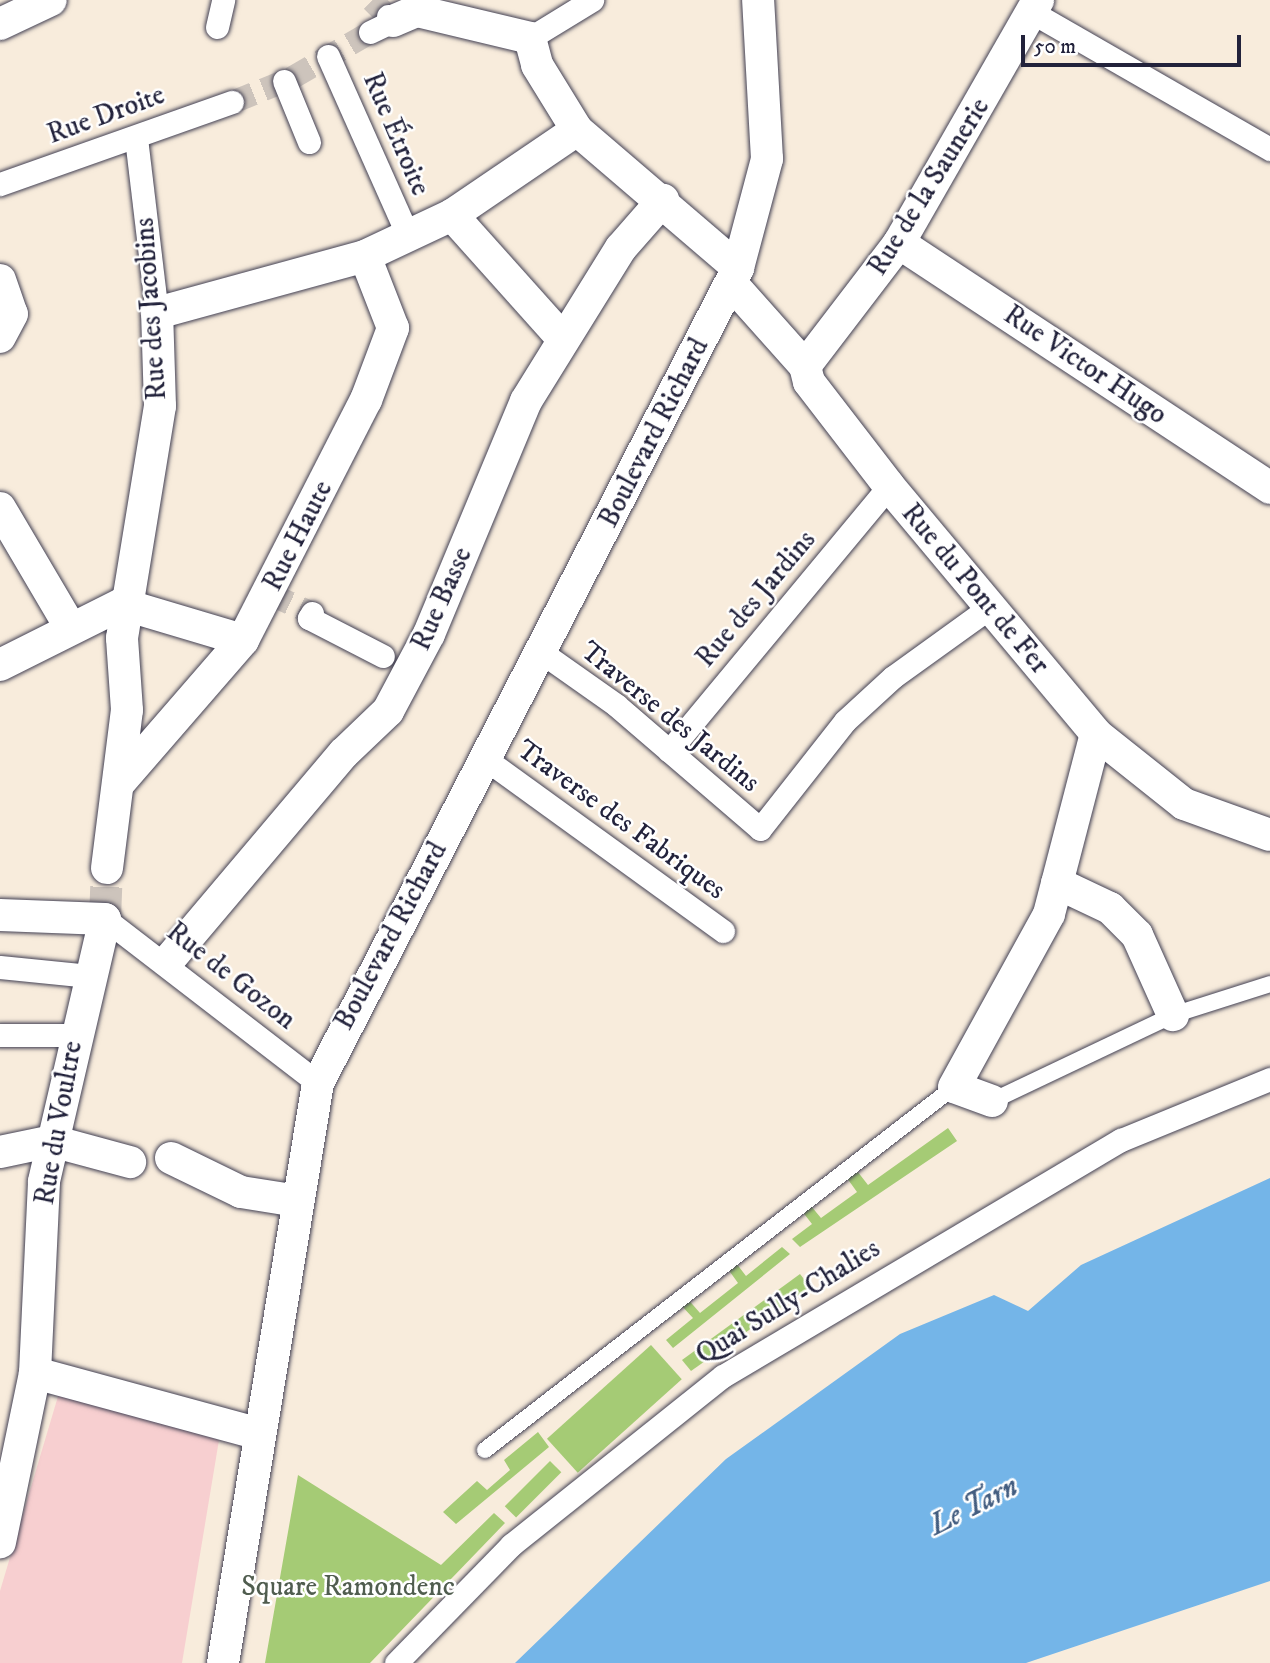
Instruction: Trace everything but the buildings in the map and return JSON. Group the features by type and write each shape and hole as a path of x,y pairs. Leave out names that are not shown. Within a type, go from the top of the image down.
{"street":[{"path":"0,24 51,0"},
{"path":"217,27 223,0"},
{"path":"384,23 417,11 530,38 592,0"},
{"name":"Boulevard Richard","path":"223,1663 318,1083 734,275 767,159 758,0"},
{"path":"1037,7 1270,149"},
{"name":"Rue de la Saunerie","path":"805,366 899,243 1037,7"},
{"name":"Rue du Pont de Fer","path":"530,38 537,65 577,130 663,200 734,275 805,366 810,382 889,486 1096,734 1184,804 1270,835"},
{"name":"Rue Étroite","path":"328,56 408,236"},
{"path":"284,81 309,142"},
{"name":"Rue Droite","path":"0,184 232,102"},
{"path":"157,313 365,256 452,215 577,130"},
{"name":"Rue des Jacobins","path":"127,604 160,406 157,313 136,138"},
{"name":"Rue Basse","path":"168,961 344,752 388,710 429,634 526,401 562,338 621,248 663,200"},
{"path":"452,215 562,338"},
{"name":"Rue Victor Hugo","path":"899,243 1270,488"},
{"name":"Rue Haute","path":"120,782 243,640 360,413 391,333 365,256"},
{"path":"0,280 12,314 0,337"},
{"name":"Rue des Jardins","path":"669,751 889,486"},
{"path":"0,508 70,627"},
{"path":"0,665 70,627 127,604 243,640"},
{"path":"107,868 120,782 127,604"},
{"name":"Traverse des Jardins","path":"541,652 669,751 760,829 845,722 893,677 990,607"},
{"path":"312,613 309,618 383,656"},
{"path":"992,1101 954,1087 1049,914 1096,734"},
{"name":"Traverse des Fabriques","path":"484,758 723,931"},
{"path":"1057,883 1110,908 1137,934 1173,1015"},
{"path":"0,915 105,919"},
{"name":"Rue de Gozon","path":"105,919 168,961 318,1083"},
{"name":"Rue du Voultre","path":"0,1542 11,1433 35,1373 52,1141 75,1035 105,919"},
{"path":"0,967 90,975"},
{"path":"0,1035 75,1035"},
{"name":"Quai Sully-Chalies","path":"397,1663 511,1545 723,1376 1121,1140 1270,1079"},
{"path":"0,1152 52,1141 130,1161"},
{"path":"171,1158 241,1192 298,1201"},
{"path":"35,1373 259,1434"}],"lane":[{"path":"992,1101 1173,1015 1270,984"},
{"path":"485,1450 954,1087"}],"shaded area":[{"path":"59,1393 219,1440 182,1663 0,1663 0,1591"}],"green space":[{"path":"948,1128 957,1141 800,1247 792,1239 812,1224 798,1206 806,1200 821,1218 857,1192 844,1174 854,1167 868,1185"},
{"path":"782,1247 790,1254 673,1348 666,1340 693,1318 679,1303 686,1297 700,1313 738,1283 725,1265 733,1259 746,1276"},
{"path":"800,1274 810,1287 691,1371 682,1360"},
{"path":"651,1345 682,1379 578,1473 547,1439"},
{"path":"538,1432 549,1447 456,1524 443,1512 477,1481 487,1490 510,1470 504,1460"},
{"path":"550,1461 561,1472 516,1518 505,1506"},
{"name":"Square Ramondenc","path":"298,1475 441,1565 494,1513 505,1523 370,1663 265,1663"}],"water":[{"name":"Le Tarn","path":"1270,1178 1270,1581 1026,1663 515,1663 726,1459 900,1334 994,1295 1028,1311 1081,1265"}],"tunnel":[{"path":"372,0 388,16"},
{"path":"232,102 291,78 370,32"},
{"path":"269,593 312,613"},
{"path":"105,919 107,868"}]}
